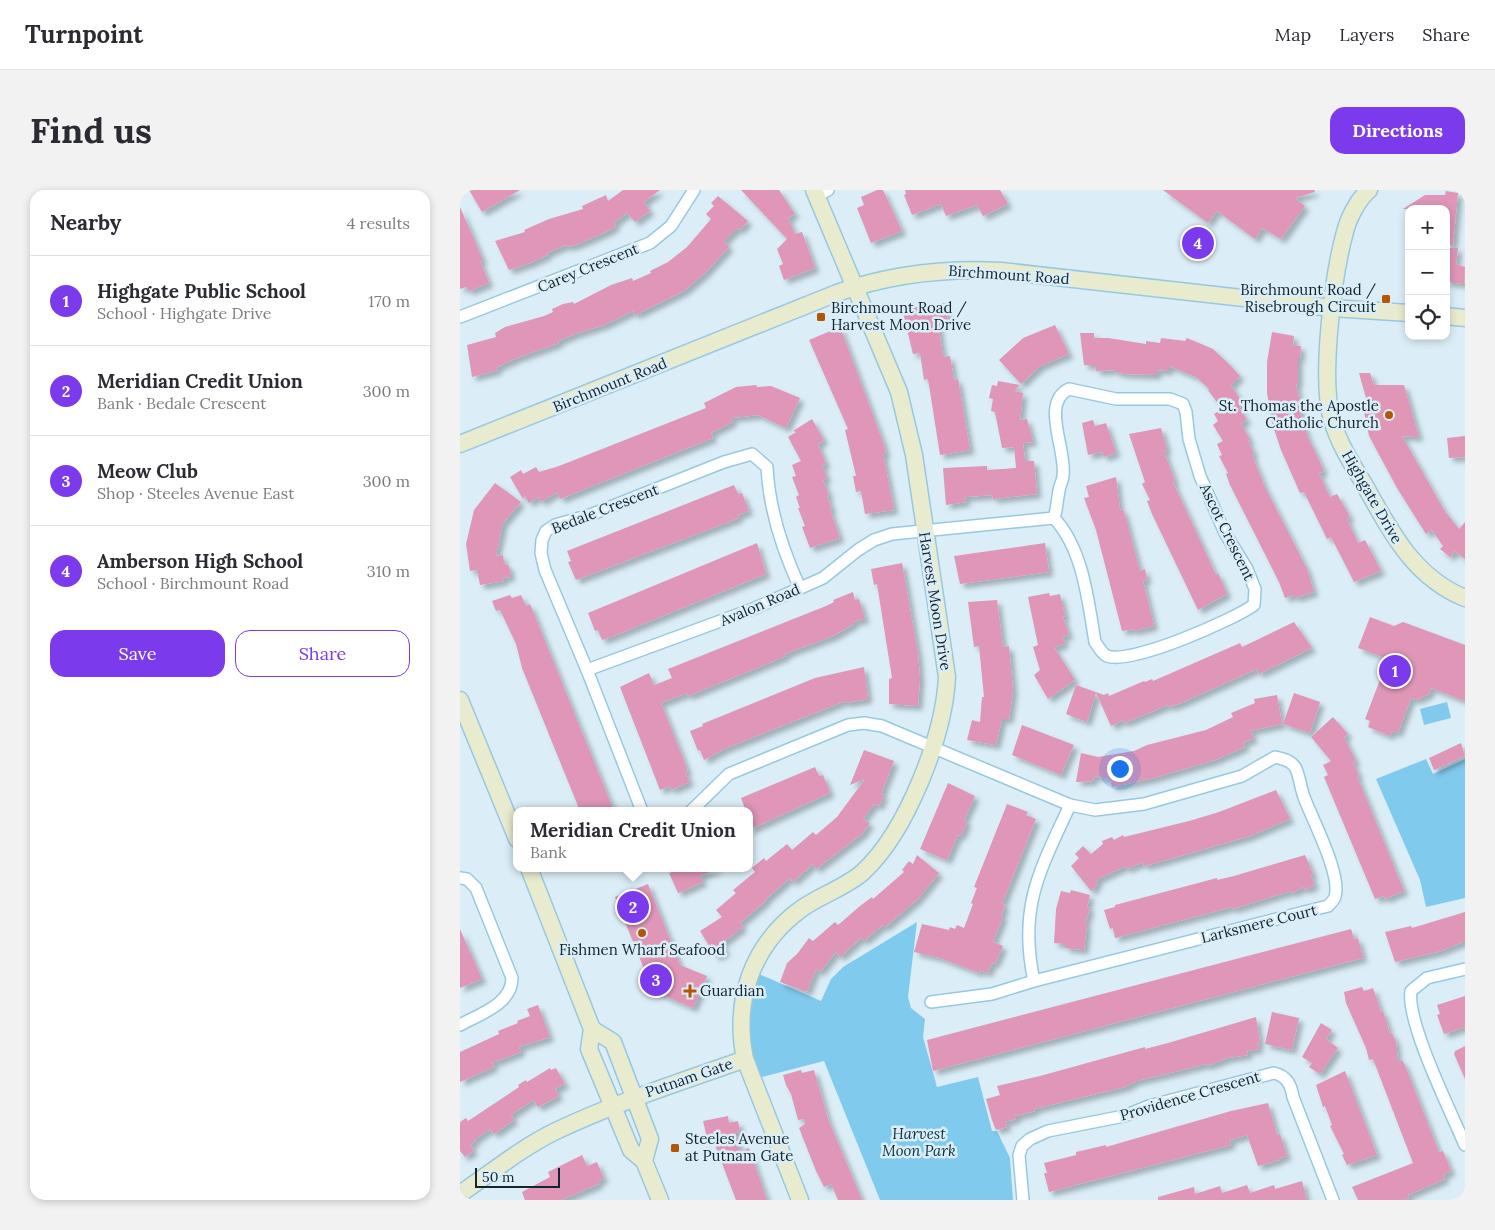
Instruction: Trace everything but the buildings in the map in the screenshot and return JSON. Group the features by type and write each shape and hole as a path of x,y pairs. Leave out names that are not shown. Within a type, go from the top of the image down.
{"street":[{"name":"Carey Crescent","path":"460,317 650,243 671,226 694,190"},
{"name":"Highgate Drive","path":"1369,190 1354,211 1345,231 1332,308 1329,397 1332,419 1340,442 1403,550 1438,584 1465,598"},
{"name":"Harvest Moon Drive","path":"800,1200 745,1059 741,1017 752,969 769,937 802,908 862,873 892,836 911,799 932,748 946,702 947,676 914,455 899,392 855,286 820,192"},
{"name":"Birchmount Road","path":"460,444 855,286 915,272 970,270 1332,308 1405,313"},
{"path":"1450,316 1465,318"},
{"name":"Ascot Crescent","path":"1069,389 1116,399 1177,401 1183,404 1186,412 1192,449 1213,510 1247,569 1255,589 1254,605 1236,616 1172,643 1125,657 1108,656 1101,652 1095,642 1078,556 1064,529 1054,518 1063,476 1055,414 1056,402 1061,393 1069,389"},
{"name":"Bedale Crescent","path":"640,807 588,670 570,634 545,570 541,553 542,540 546,531 555,525 590,515 731,460 752,454 766,467 770,504 782,546 800,588"},
{"path":"925,531 1054,518"},
{"name":"Avalon Road","path":"588,670 753,609 823,578 858,550 874,540 892,534 925,531"},
{"path":"460,700 513,829"},
{"path":"695,807 729,774 848,726 864,723 882,726 932,748"},
{"name":"Larksmere Court","path":"931,1002 984,996 1328,906 1335,897 1336,887 1328,852 1298,782 1296,768 1287,760 1275,757 1242,776 1144,804 1095,810 1070,805 932,748"},
{"path":"1034,982 1028,923 1031,897 1043,862 1070,805"},
{"path":"531,872 592,1029 589,1050 631,1150 644,1161 660,1200"},
{"path":"460,878 467,879 476,888 512,978 510,988 504,1000 460,1025"},
{"path":"1465,969 1427,978 1411,991 1410,999 1418,1033 1465,1145"},
{"path":"592,1029 613,1042 650,1139 644,1161"},
{"name":"Putnam Gate","path":"460,1194 539,1140 634,1097 745,1059"},
{"name":"Providence Crescent","path":"1022,1200 1019,1155 1022,1146 1030,1139 1048,1131 1124,1116 1149,1106 1274,1073 1279,1074 1290,1084 1293,1097 1333,1200"}],"green space":[{"path":"1447,702 1451,718 1424,725 1420,709"},
{"path":"1426,759 1433,774 1465,759 1465,898 1426,907 1420,880 1376,779"},
{"name":"Harvest Moon Park","path":"917,922 908,997 911,1008 925,1019 923,1037 937,1087 978,1077 992,1131 997,1131 1010,1158 1013,1200 880,1200 824,1061 758,1078 750,1039 750,1014 759,974 821,1001 831,979 843,967"}],"place":[{"name":"Amberson High School","path":"1198,243"},
{"name":"Birchmount Road / Risebrough Circuit","path":"1386,299"},
{"name":"Birchmount Road / Harvest Moon Drive","path":"821,317"},
{"name":"St. Thomas the Apostle Catholic Church","path":"1389,415"},
{"name":"Highgate Public School","path":"1395,671"},
{"name":"Meridian Credit Union","path":"633,907"},
{"name":"Fishmen Wharf Seafood","path":"642,933"},
{"name":"Meow Club","path":"656,980"},
{"name":"Guardian","path":"690,991"},
{"name":"Steeles Avenue at Putnam Gate","path":"675,1148"}]}
